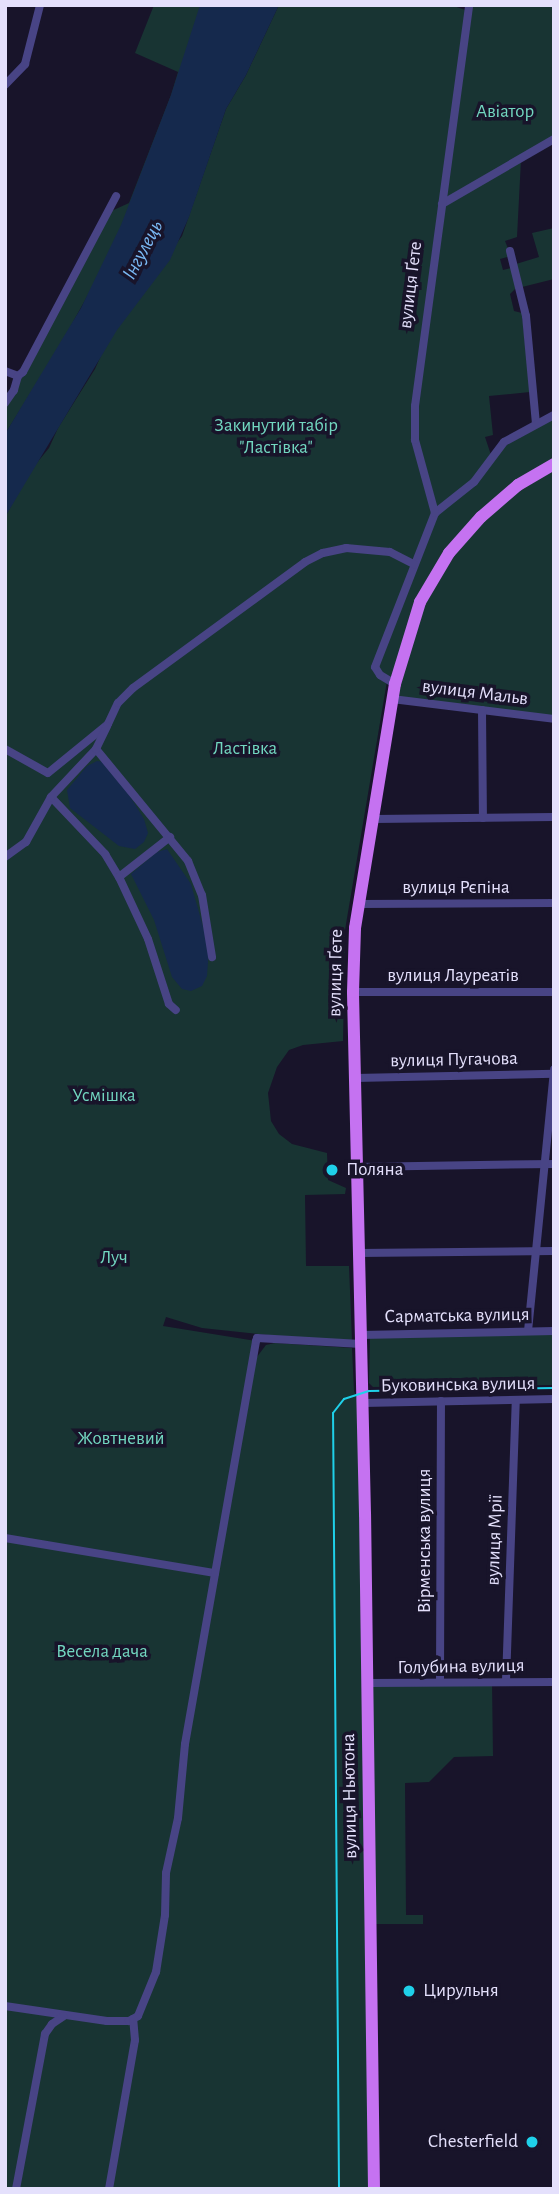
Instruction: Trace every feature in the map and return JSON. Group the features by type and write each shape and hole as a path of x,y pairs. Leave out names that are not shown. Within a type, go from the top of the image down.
{"main road":[{"name":"вулиця Ґете","path":"363,1403 355,1167 353,956 395,684 410,626 420,602 449,553 500,499 554,464"},
{"name":"вулиця Ньютона","path":"363,1403 374,2189"}],"street":[{"path":"5,85 24,64 40,5"},
{"name":"вулиця Ґете","path":"435,513 417,451 414,430 469,5"},
{"path":"442,204 554,139"},
{"path":"5,403 116,196"},
{"path":"510,251 526,320 536,423"},
{"path":"5,371 18,376"},
{"path":"395,684 380,675 375,667 435,513 474,482 504,442 554,415"},
{"path":"5,856 26,842 51,797 96,749 118,703 133,688 305,562 323,553 346,548 390,552 414,564"},
{"name":"вулиця Мальв","path":"392,699 554,719"},
{"path":"482,710 483,818"},
{"path":"5,749 45,773 108,724"},
{"path":"96,749 188,861 202,895 212,957"},
{"path":"51,797 105,854 119,877 141,919 169,1004 176,1010"},
{"path":"374,819 554,817"},
{"path":"119,877 170,836"},
{"name":"вулиця Рєпіна","path":"359,904 554,903"},
{"name":"вулиця Лауреатів","path":"353,992 554,992"},
{"path":"528,1331 550,1164 554,1073"},
{"name":"вулиця Пугачова","path":"355,1078 554,1073"},
{"path":"355,1167 550,1164"},
{"path":"358,1253 554,1251"},
{"name":"Сарматська вулиця","path":"215,1573 257,1338 361,1339 554,1331"},
{"name":"Буковинська вулиця","path":"363,1403 554,1399"},
{"name":"вулиця Мрії","path":"506,1681 516,1400"},
{"name":"Вірменська вулиця","path":"440,1682 441,1401"},
{"path":"5,1538 215,1573 185,1744 178,1818 166,1873 165,1915 156,1972 148,1997 138,2016 122,2022 5,2006"},
{"name":"Голубина вулиця","path":"368,1684 554,1682"},
{"path":"16,2189 46,2034 52,2024 64,2016"},
{"path":"109,2189 135,2040 134,2019"}],"green space":[{"path":"154,5 229,5 166,154 58,349 5,434 5,403 107,213 129,203 171,95 178,72 135,53"},
{"path":"279,5 451,5 468,11 469,5 554,5 554,139 521,160 517,237 505,241 511,256 500,259 503,270 511,268 516,288 510,294 514,311 522,313 530,392 489,396 493,435 485,437 491,455 554,415 554,719 392,699 395,684 387,681 345,930 343,1041 303,1045 289,1050 277,1067 268,1093 271,1121 279,1134 292,1144 327,1153 328,1180 346,1188 345,1194 305,1195 306,1266 349,1266 352,1340 314,1340 202,1328 166,1317 163,1326 256,1341 253,1362 266,1345 275,1343 352,1348 354,1391 359,1405 370,2189 5,2189 5,517 31,470 49,448 58,428 95,369 111,333 182,236 226,109 246,75"},
{"path":"554,228 554,279 522,287 516,264 539,257 532,233"},
{"path":"554,1334 554,1385 373,1387 369,1383 370,1337"},
{"path":"492,1681 493,1756 454,1757 429,1782 405,1783 406,1915 423,1915 423,1924 376,1924 372,1684"}],"water":[{"name":"Інгулець","path":"200,5 279,5 246,75 226,109 189,217 170,260 117,330 5,517 5,434 81,308 121,225 171,95"},
{"path":"97,761 104,762 123,785 144,819 148,833 144,842 135,849 119,846 70,808 67,790 87,766"},
{"path":"167,849 191,884 209,948 207,976 202,986 191,991 182,989 172,977 154,920 131,874 157,852"}],"tram line":[{"path":"339,2189 333,1413 344,1399 369,1391 554,1388"}],"place":[{"name":"Поляна","path":"332,1170"},
{"name":"Цирульня","path":"409,1991"},
{"name":"Chesterfield","path":"532,2142"}],"park label":[{"name":"Авіатор","path":"505,112"},
{"name":"Закинутий табір \"Ластівка\"","path":"276,437"},
{"name":"Ластівка","path":"245,749"},
{"name":"Усмішка","path":"104,1096"},
{"name":"Луч","path":"114,1258"},
{"name":"Жовтневий","path":"121,1439"},
{"name":"Весела дача","path":"102,1652"}]}
